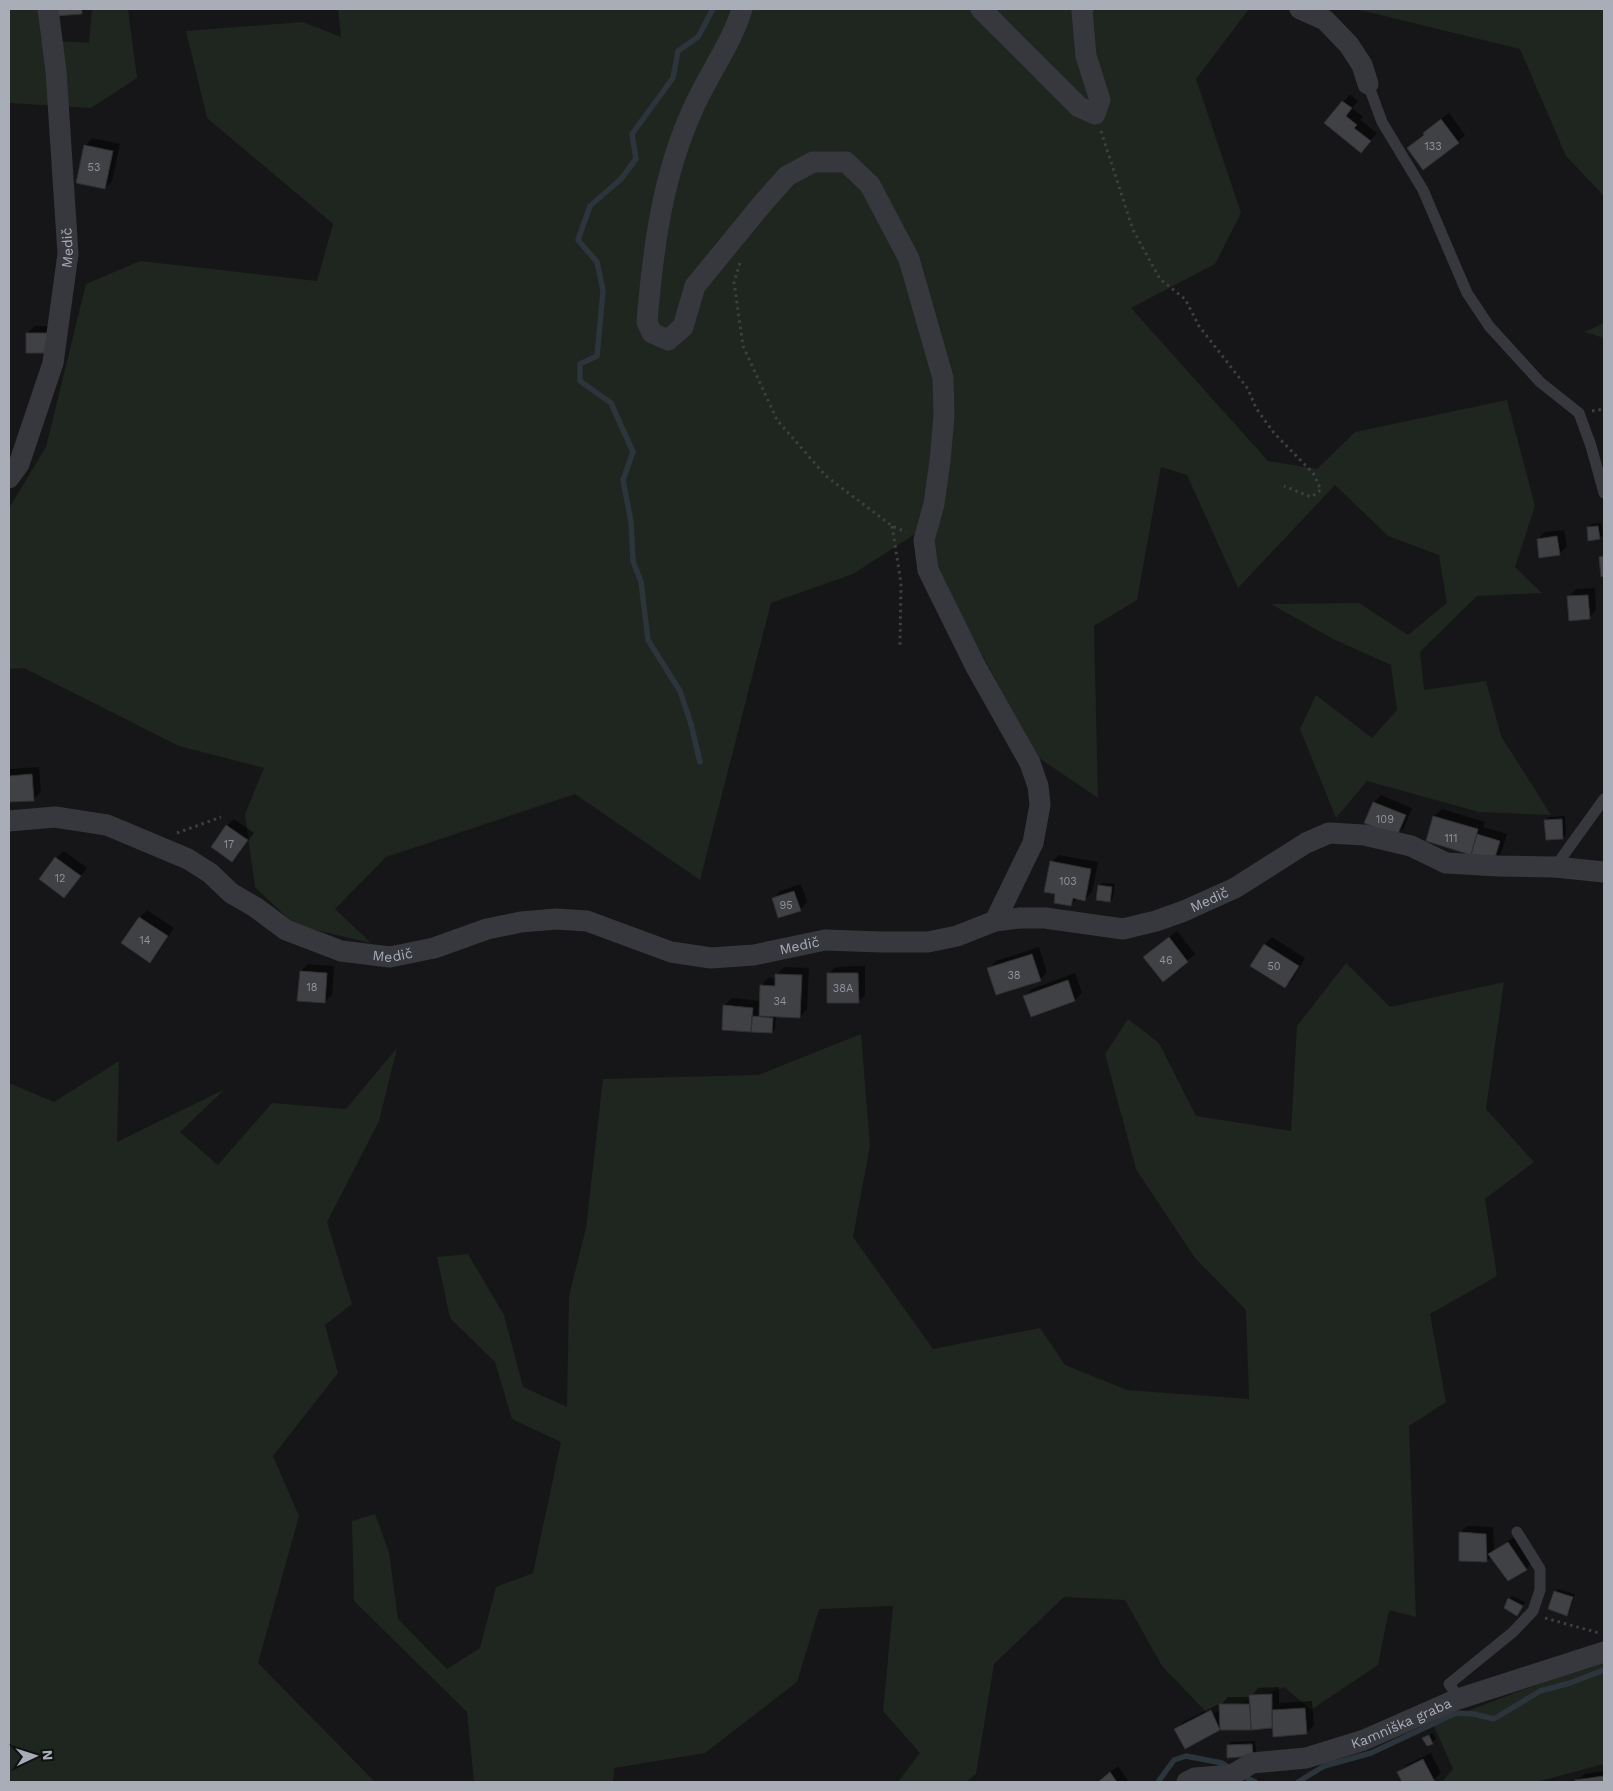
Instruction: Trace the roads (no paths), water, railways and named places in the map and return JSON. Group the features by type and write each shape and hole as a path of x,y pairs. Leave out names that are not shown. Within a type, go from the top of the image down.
{"street":[{"name":"Medič","path":"9,478 19,464 53,363 68,254 56,71 48,9"},
{"path":"742,9 736,28 692,110 673,158 654,242 647,322 652,333 668,340 683,327 695,286 762,203 787,176 813,162 846,162 870,185 909,259 943,378 944,416 940,461 934,504 924,540 928,570 976,667 1030,763 1038,786 1040,805 1033,843 995,921"},
{"path":"981,9 1079,106 1095,114 1100,100 1086,56 1082,11 1084,9"},
{"path":"1300,9 1325,20 1349,45 1362,65 1368,84"},
{"name":"Medič","path":"9,821 55,818 107,825 188,859 210,874 231,893 255,907 286,930 341,951 390,957 434,948 487,929 521,922 556,919 587,921 671,952 711,958 754,955 825,940 928,942 957,936 995,921 1020,918 1045,918 1123,928 1156,922 1235,888 1306,843 1329,833 1364,835 1411,846 1446,863 1555,867 1604,872"},
{"name":"Kamniška graba","path":"1209,1779 1252,1763 1306,1758 1364,1740 1460,1698 1604,1652"}],"lane":[{"path":"1368,84 1382,122 1423,190 1467,293 1489,326 1540,382 1579,413 1591,446 1604,493"},
{"path":"1555,867 1604,799"},
{"path":"1460,1698 1449,1684 1513,1632 1534,1611 1540,1590 1540,1568 1517,1532"}],"waterway":[{"path":"700,762 691,724 680,691 648,640 641,582 633,561 631,522 623,480 633,452 611,403 580,381 580,364 597,356 603,291 597,262 578,240 590,206 621,179 636,159 632,134 673,78 678,51 698,37 713,9"},
{"path":"1298,1782 1324,1766 1371,1753 1456,1713 1474,1714 1494,1719 1540,1691 1570,1683 1604,1670"},
{"path":"1158,1782 1174,1760 1186,1756 1222,1763 1231,1769"},
{"path":"1241,1775 1255,1782"}]}
